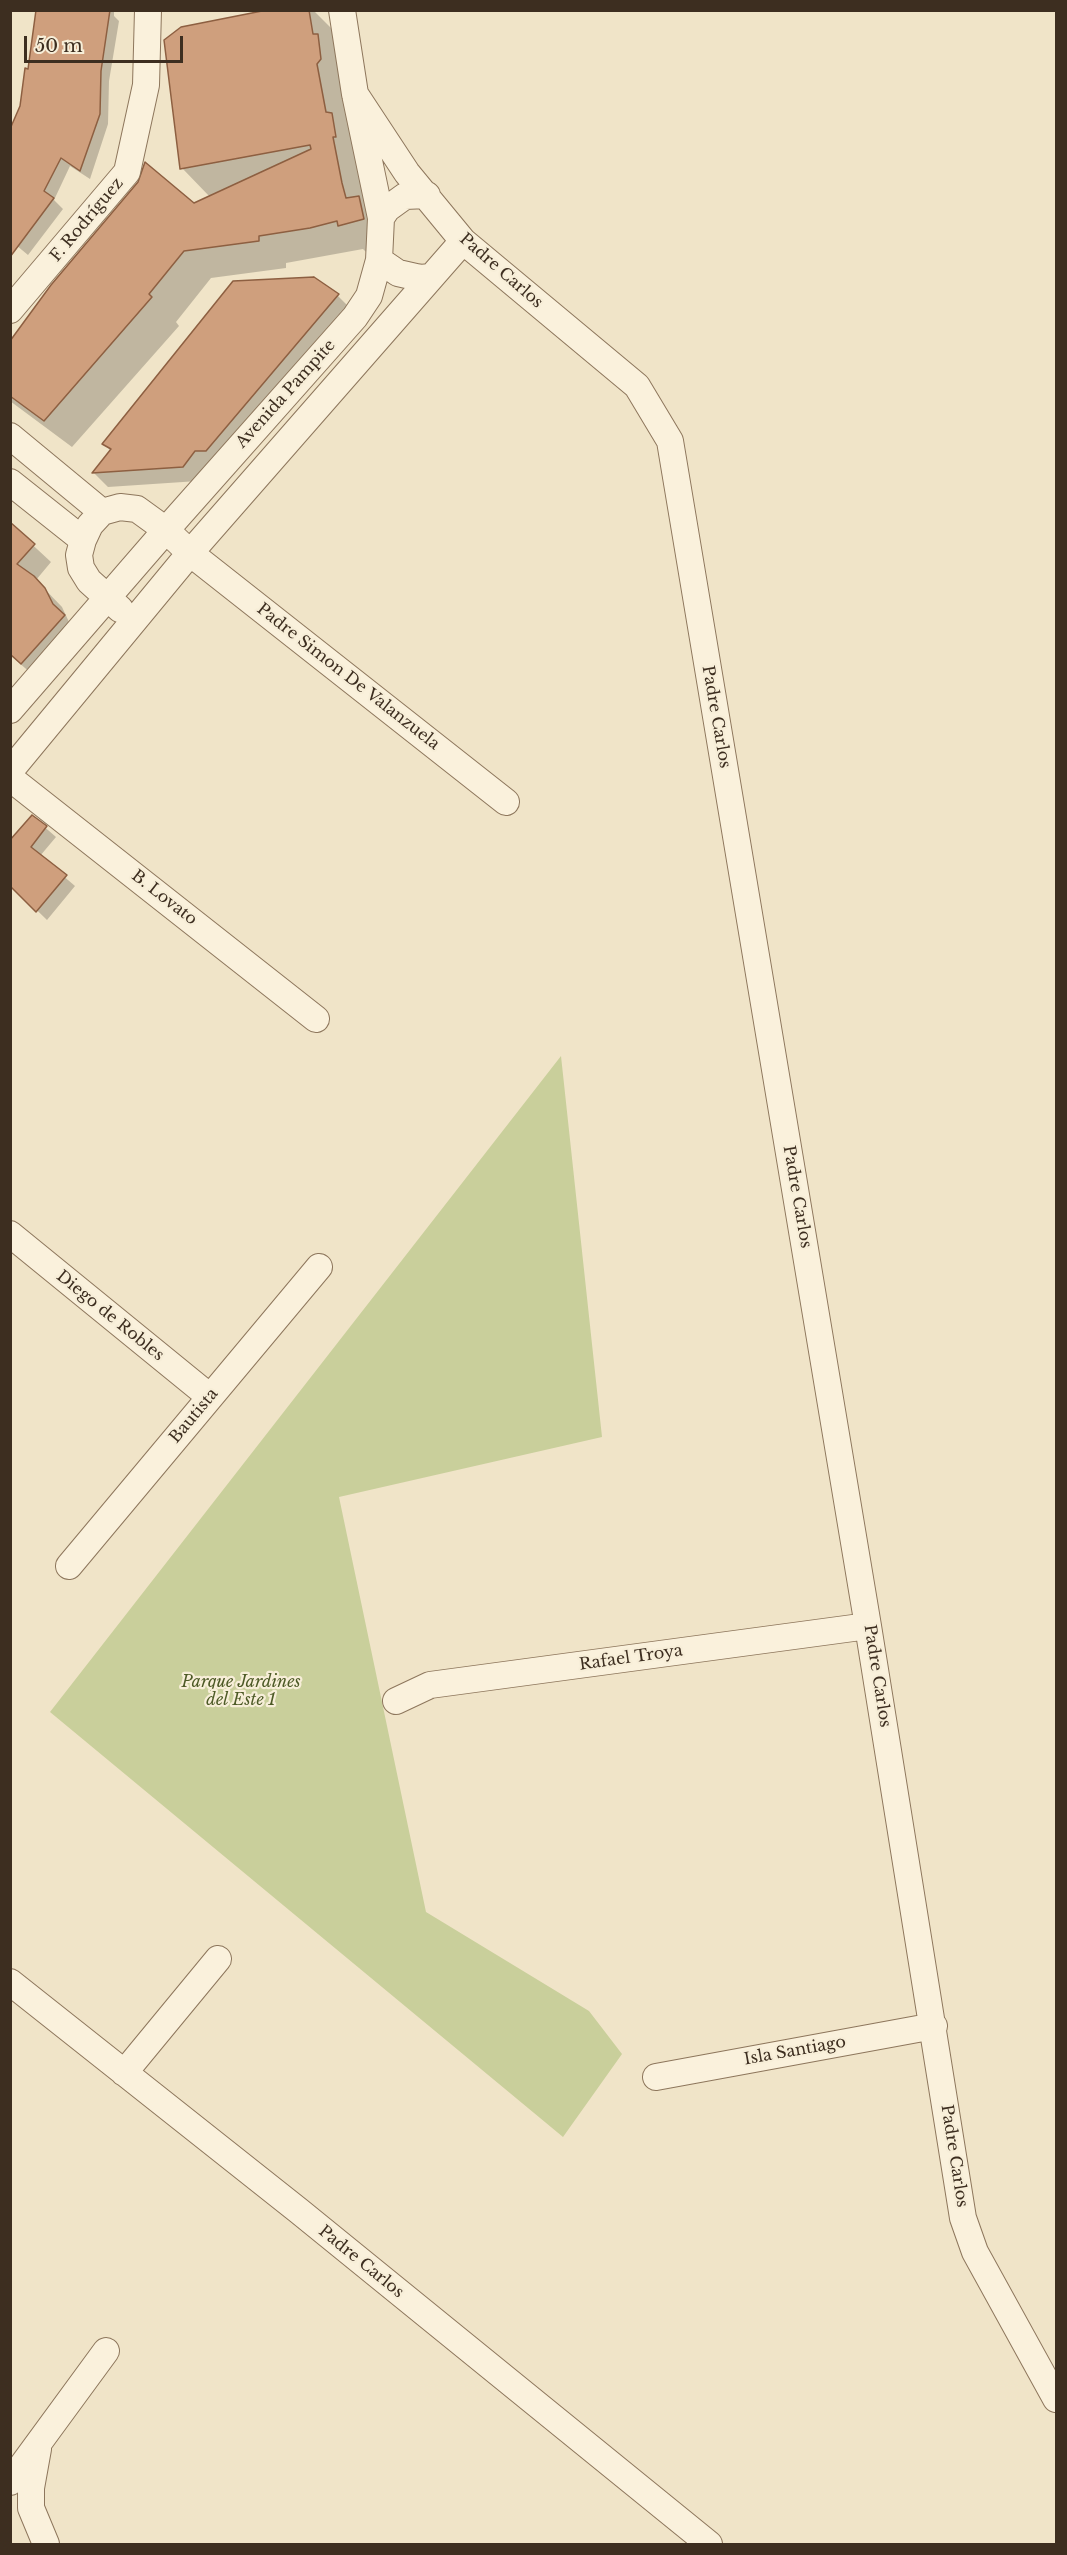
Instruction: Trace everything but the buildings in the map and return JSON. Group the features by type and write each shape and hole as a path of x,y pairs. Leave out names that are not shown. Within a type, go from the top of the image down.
{"street":[{"name":"F. Rodríguez","path":"10,310 127,172 146,85 148,10"},
{"name":"Avenida Pampite","path":"10,710 355,317 369,296 379,261 381,218 355,94 342,10"},
{"name":"Padre Carlos","path":"355,94 407,173 463,241 637,386 670,441 934,2026 963,2218 975,2252 1056,2399"},
{"path":"381,218 387,209 405,196 427,195"},
{"name":"Avenida Pampite","path":"10,771 190,553 463,241"},
{"path":"379,261 398,273 420,278 431,277"},
{"path":"10,436 102,512 90,525 83,540 79,555 81,568 89,581 106,599 135,621"},
{"path":"10,482 83,540"},
{"name":"Padre Simon De Valanzuela","path":"102,512 120,507 137,509 506,802"},
{"name":"B. Lovato","path":"10,778 316,1019"},
{"name":"Diego de Robles","path":"10,1234 210,1397"},
{"name":"Bautista","path":"69,1566 319,1267"},
{"name":"Rafael Troya","path":"396,1701 430,1685 868,1626"},
{"path":"124,2073 218,1959"},
{"name":"Padre Carlos","path":"10,1982 299,2211 710,2544"},
{"name":"Isla Santiago","path":"656,2077 934,2026"},
{"path":"10,2482 39,2446 106,2351"},
{"path":"39,2446 31,2488 31,2508 46,2544"}],"green space":[{"name":"Parque Jardines del Este 1","path":"561,1056 602,1437 339,1497 426,1912 589,2011 622,2054 563,2137 50,1712"}]}
